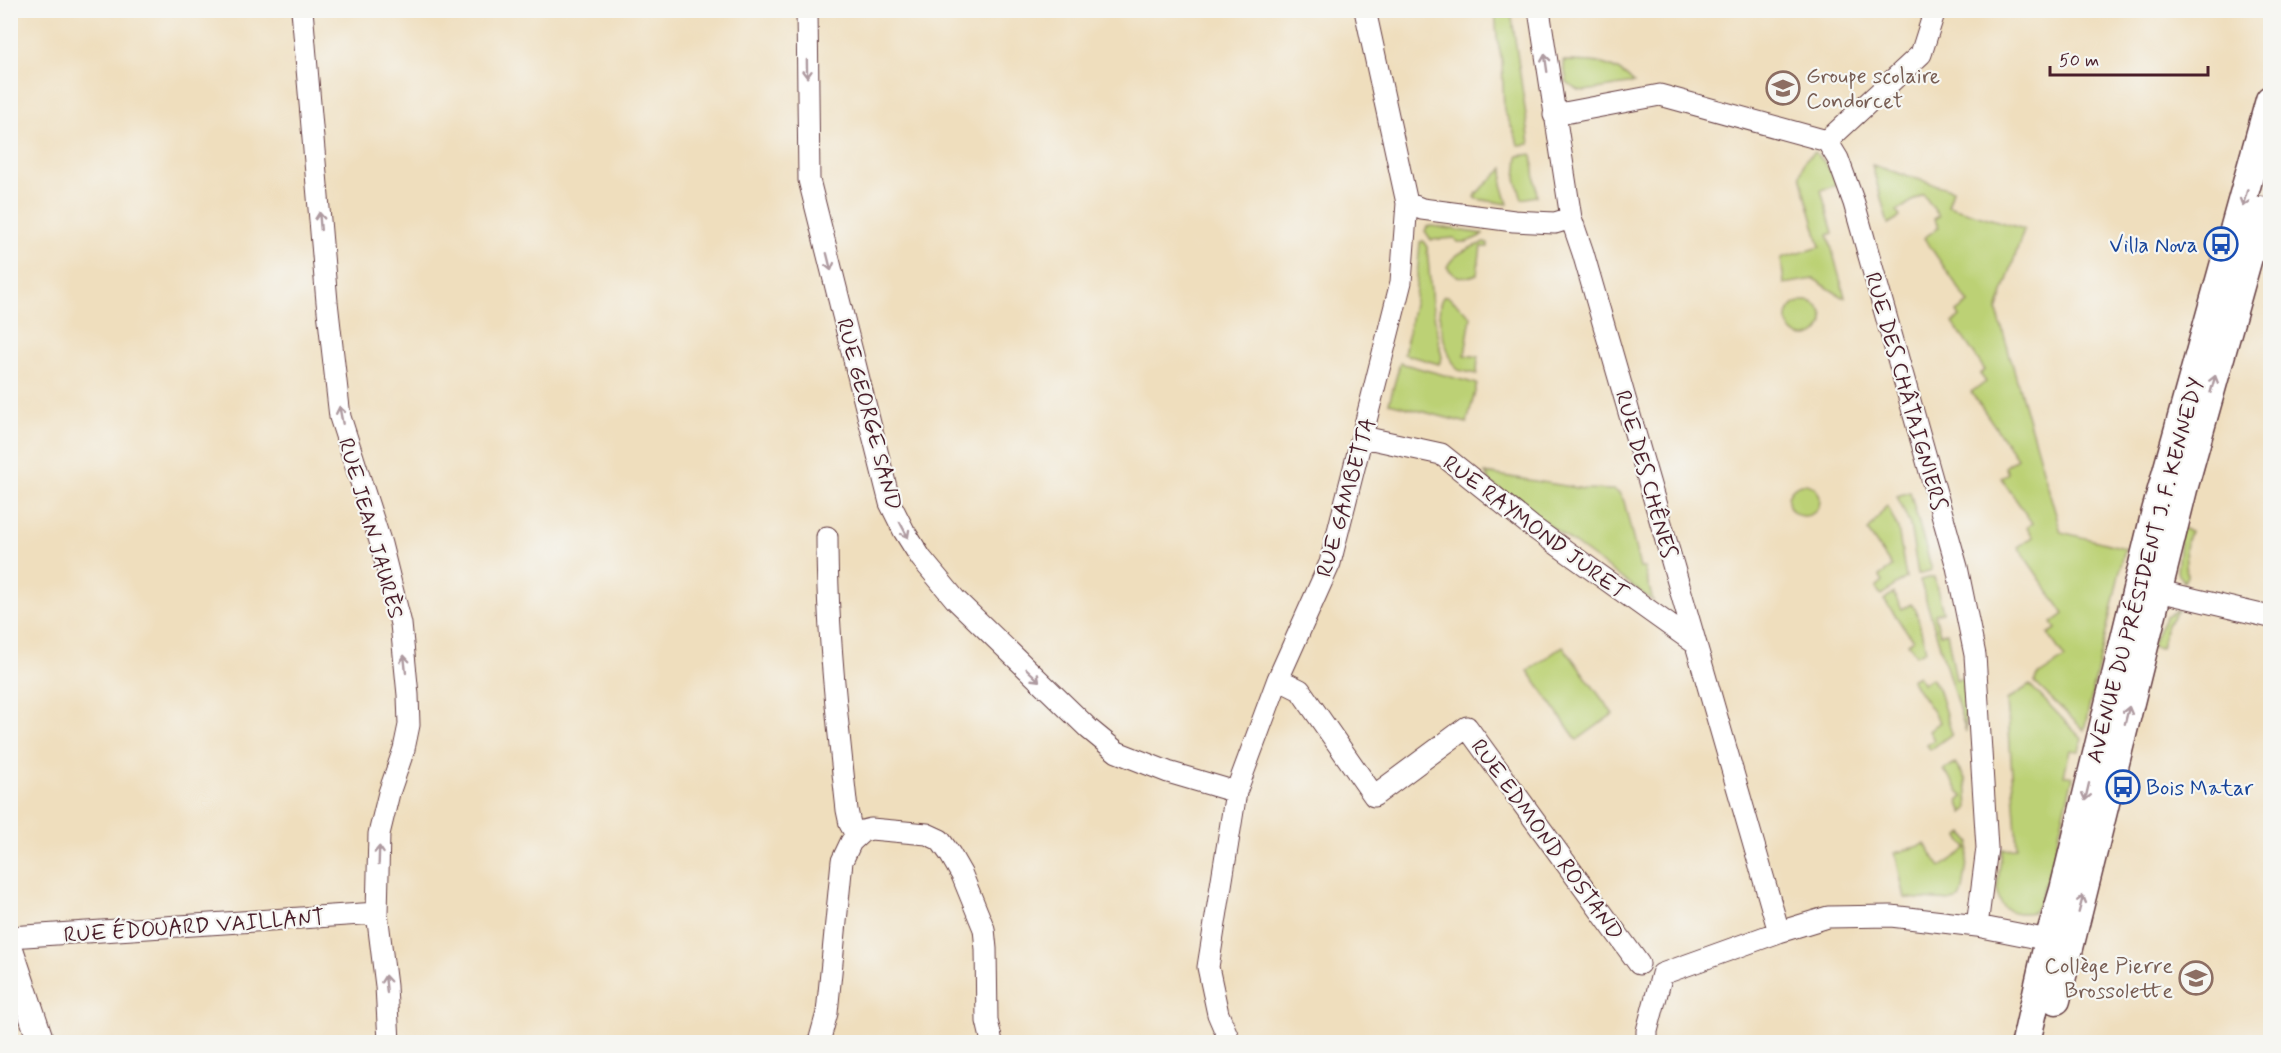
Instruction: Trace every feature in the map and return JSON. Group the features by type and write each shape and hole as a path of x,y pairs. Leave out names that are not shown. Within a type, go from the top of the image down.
{"main road":[{"name":"AVENUE DU PRÉSIDENT J. F. KENNEDY","path":"2046,1042 2064,890 2147,588 2271,100"},
{"name":"AVENUE DU PRÉSIDENT J. F. KENNEDY","path":"2147,588 2183,489 2271,176"},
{"name":"AVENUE DU PRÉSIDENT J. F. KENNEDY","path":"2026,1042 2059,944"}],"street":[{"name":"RUE JEAN JAURÈS","path":"302,10 327,303 340,417 381,544 395,601 400,624 408,695 409,725 406,741 389,793 380,834 377,913 386,986 389,1042"},
{"name":"RUE GEORGE SAND","path":"807,10 809,180 890,503 904,531 921,558 955,599 1089,729 1117,752 1168,772 1236,792"},
{"name":"RUE GAMBETTA","path":"1230,1042 1218,1014 1208,966 1236,792 1278,679 1330,562 1401,282 1407,203 1365,10"},
{"name":"RUE DES CHÊNES","path":"1539,10 1571,218 1779,932"},
{"path":"1554,116 1660,94 1827,141 1921,54 1935,10"},
{"name":"RUE DES CHÂTAIGNIERS","path":"1827,141 1838,159 1857,215 1957,567 1973,645 1987,848 1977,926"},
{"path":"1407,203 1422,209 1514,222 1555,223 1571,218"},
{"name":"RUE RAYMOND JURET","path":"1363,437 1441,454 1531,526 1696,644"},
{"path":"827,537 827,578 835,696 847,810 850,824 856,835"},
{"path":"2147,588 2271,617"},
{"name":"RUE EDMOND ROSTAND","path":"1278,679 1300,690 1374,796 1467,727 1639,964"},
{"path":"819,1042 827,1013 842,861 846,849 856,835 871,829 927,834 940,840 950,854 984,929 987,1021 992,1042"},
{"name":"RUE ÉDOUARD VAILLANT","path":"10,937 377,913"},
{"path":"1647,1042 1647,1031 1662,974 1828,917 1892,916 1977,926 2059,944"},
{"path":"10,949 41,1042"}],"green space":[{"path":"1495,11 1511,11 1530,144 1518,145 1504,110 1502,62"},
{"path":"1563,61 1592,62 1610,66 1634,83 1585,91 1578,90 1567,82"},
{"path":"1815,152 1826,164 1837,185 1821,190 1833,233 1828,235 1845,297 1814,279 1784,284 1781,258 1820,247 1800,175 1805,160"},
{"path":"1532,154 1537,196 1522,199 1516,179 1518,156"},
{"path":"1872,165 1953,190 1948,206 2024,229 1997,311 2061,532 2125,548 2084,730 2034,682 2038,676 2065,658 2048,634 2056,629 2052,623 2064,614 2018,547 2033,537 2027,527 2032,523 2001,478 2008,473 2005,467 2017,458 1971,392 1986,382 1980,374 1985,370 1953,323 1960,317 1957,312 1969,303 1924,238 1939,227 1934,219 1939,216 1923,194 1897,211 1900,217 1888,224"},
{"path":"1504,168 1502,184 1508,204 1477,199 1475,197 1477,193"},
{"path":"1427,227 1483,235 1467,242 1457,242 1454,238 1431,240 1425,231"},
{"path":"1423,241 1427,247 1432,304 1442,358 1439,364 1404,354 1415,299 1420,242"},
{"path":"1484,243 1488,244 1488,247 1481,247 1477,274 1460,277 1447,267 1458,255"},
{"path":"1444,296 1471,316 1465,355 1478,357 1477,374 1458,370 1449,355 1440,322 1441,302"},
{"path":"1805,301 1818,306 1823,319 1818,332 1805,337 1792,332 1787,319 1792,306"},
{"path":"1400,363 1477,384 1467,423 1389,403"},
{"path":"1485,473 1584,489 1613,490 1619,493 1624,501 1640,568 1644,568 1653,601 1491,483"},
{"path":"1804,484 1815,489 1820,500 1815,511 1804,516 1793,511 1788,500 1793,489"},
{"path":"1910,492 1932,570 1918,574 1910,525 1897,496"},
{"path":"1887,505 1898,529 1906,578 1881,595 1876,588 1883,582 1879,576 1892,567 1868,531"},
{"path":"2181,528 2190,531 2185,548 2187,576 2184,582 2177,571"},
{"path":"1934,577 1943,612 1935,614 1940,634 1947,632 1956,680 1970,677 1971,684 1964,684 1966,732 1920,580"},
{"path":"1893,593 1902,609 1911,604 1916,610 1926,650 1916,655 1908,643 1913,640 1884,600"},
{"path":"2179,609 2166,626 2161,648 2151,646 2166,616"},
{"path":"1563,646 1613,714 1577,740 1528,671"},
{"path":"1918,676 1923,684 1931,678 1938,688 1952,734 1930,750 1927,745 1934,740 1929,731 1940,722 1911,680"},
{"path":"2030,685 2082,739 2079,751 2070,750 2064,775 2073,777 2039,904 2033,912 2018,913 2007,910 2001,904 1998,895 2002,849 2017,848 2007,700"},
{"path":"1955,763 1966,780 1968,809 1963,813 1958,801 1963,797 1944,770"},
{"path":"1964,833 1970,842 1963,890 1959,899 1952,901 1905,898 1895,853 1925,844 1941,867 1967,849 1959,836"}],"place":[{"name":"Groupe scolaire Condorcet","path":"1783,88"},
{"name":"Villa Nova","path":"2221,244"},
{"name":"Bois Matar","path":"2123,787"},
{"name":"Collège Pierre Brossolette","path":"2196,978"}]}
